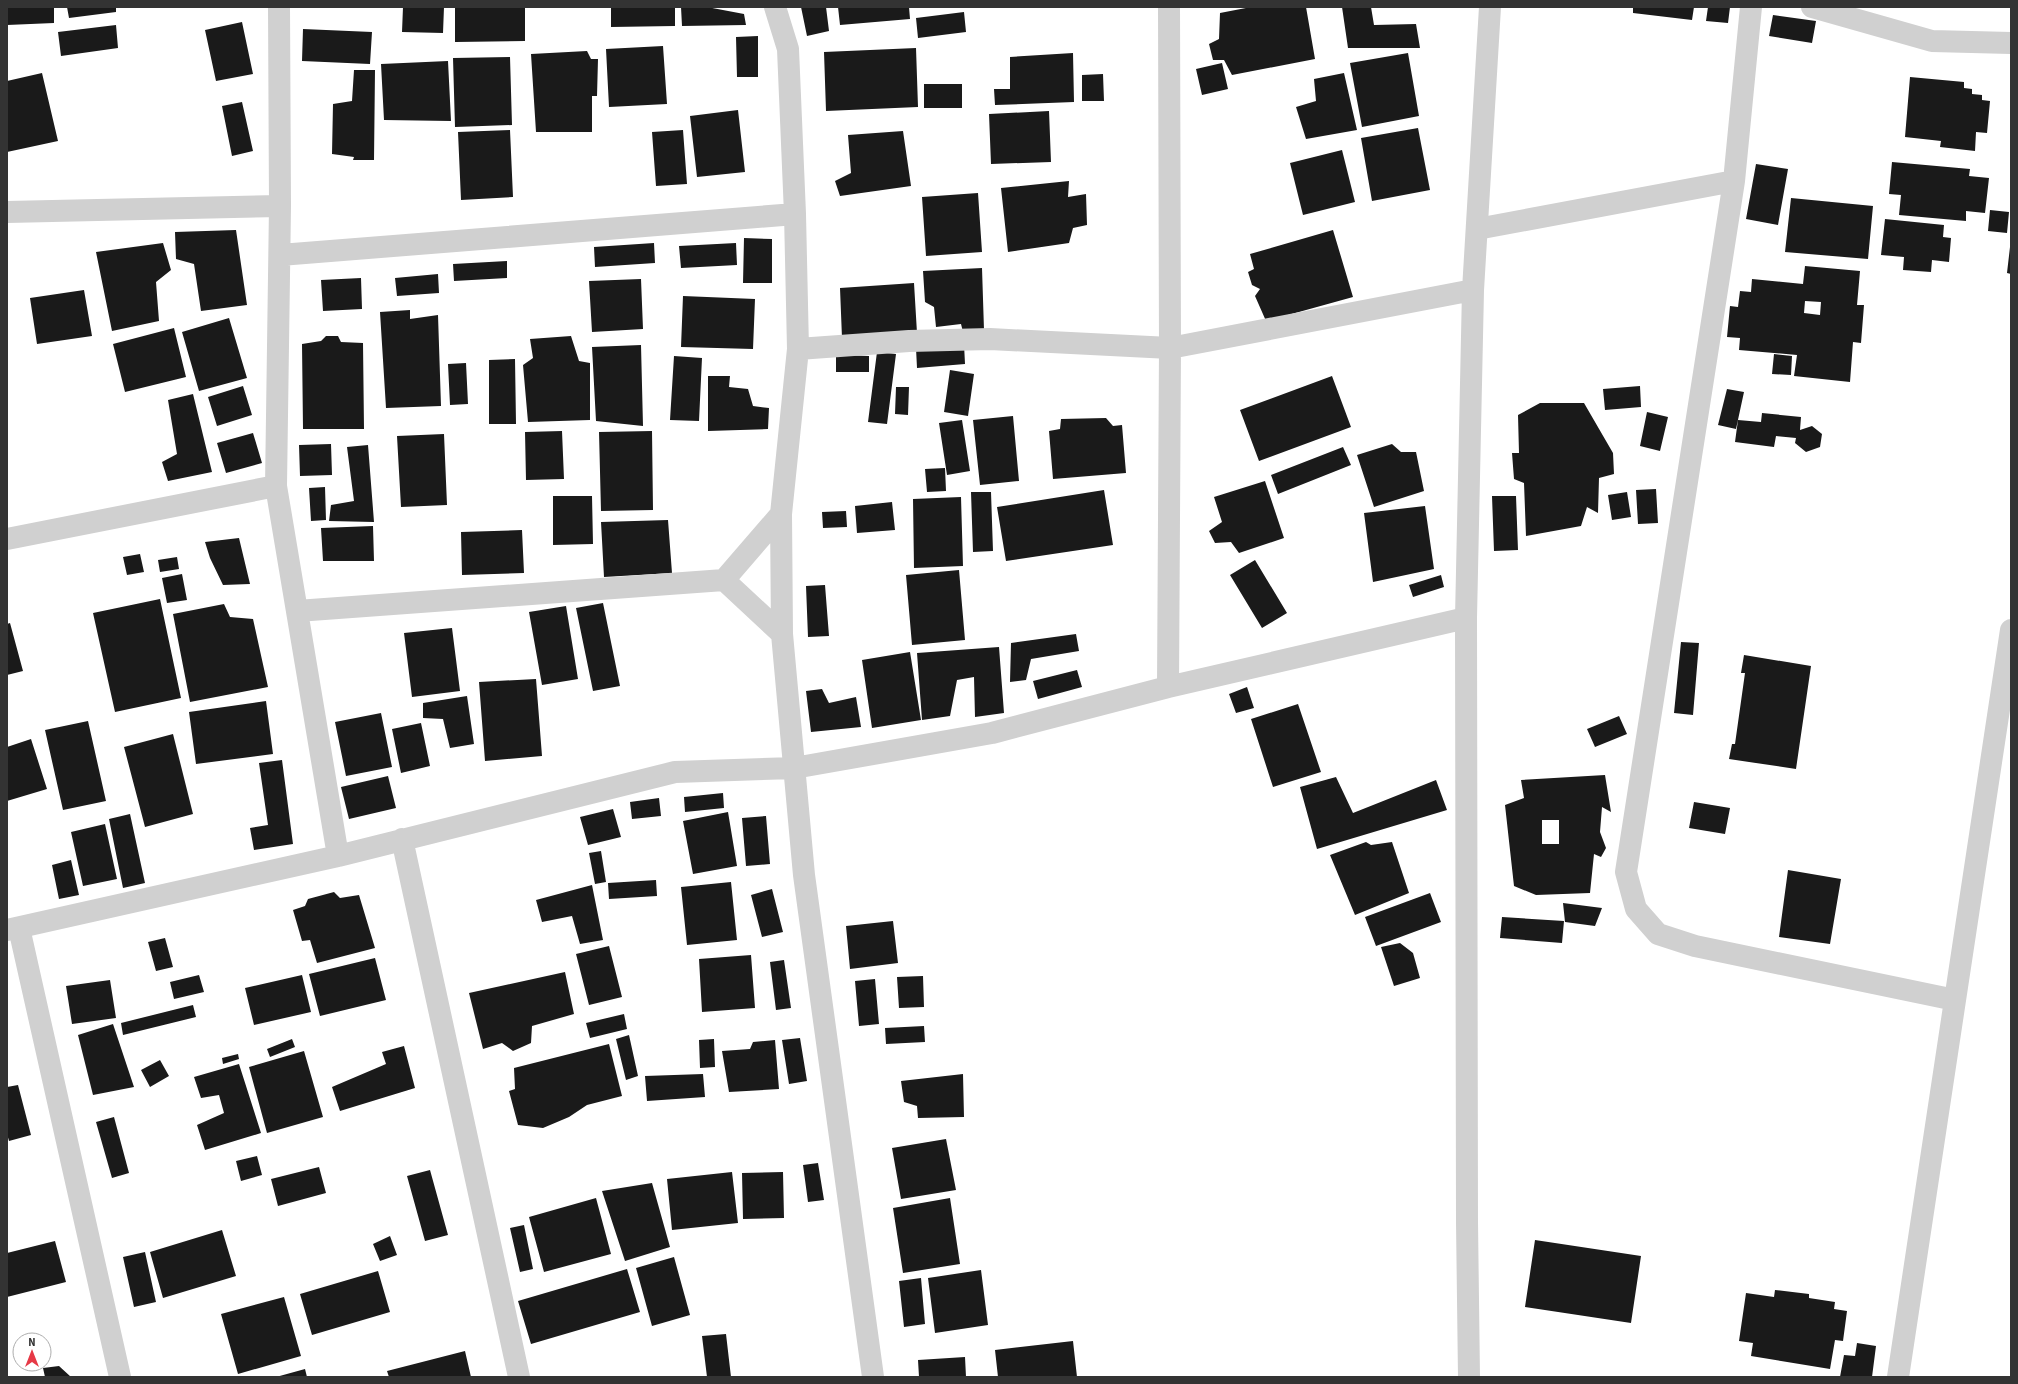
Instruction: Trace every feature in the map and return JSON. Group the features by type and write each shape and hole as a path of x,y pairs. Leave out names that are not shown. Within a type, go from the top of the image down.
{"street":[{"path":"279,7 280,255 276,486 338,856"},
{"path":"775,7 788,49 795,214 798,349 781,514 782,634 804,875 873,1377"},
{"path":"1168,687 1170,348 1169,7"},
{"path":"1469,1377 1467,1222 1466,618 1473,290 1490,7"},
{"path":"1751,7 1734,181 1626,872 1636,909 1658,934 1695,946 1955,1000"},
{"path":"1812,7 1932,41 2011,43"},
{"path":"1477,229 1734,181"},
{"path":"7,212 280,206"},
{"path":"280,255 795,214"},
{"path":"798,349 908,340 990,339 1170,348 1473,290"},
{"path":"7,539 276,486"},
{"path":"297,611 724,580 781,514"},
{"path":"724,580 782,634"},
{"path":"120,1377 13,929 338,856 675,772 794,768 992,733 1168,687 1466,618"},
{"path":"1898,1377 2011,630"},
{"path":"402,839 519,1377"}],"building":[{"path":"7,7 54,7 54,23 7,25"},
{"path":"67,7 116,7 116,12 69,18"},
{"path":"403,7 444,7 443,33 402,32"},
{"path":"455,7 525,7 525,41 455,42"},
{"path":"611,7 675,7 675,26 611,27"},
{"path":"681,7 707,7 744,14 746,25 682,26"},
{"path":"801,7 826,7 829,31 807,36"},
{"path":"838,7 909,7 910,19 840,25"},
{"path":"1251,7 1306,7 1315,59 1232,75 1224,60 1213,60 1209,44 1219,39 1220,13"},
{"path":"1342,7 1371,7 1374,25 1416,24 1420,48 1348,48"},
{"path":"1633,7 1694,7 1692,20 1633,13"},
{"path":"1708,7 1730,7 1728,23 1706,21"},
{"path":"964,12 966,32 918,38 916,18"},
{"path":"1773,15 1816,21 1812,43 1769,36"},
{"path":"242,22 253,74 216,81 205,30"},
{"path":"116,25 118,48 61,56 58,32"},
{"path":"303,29 372,32 370,64 302,61"},
{"path":"758,36 758,77 737,77 736,37"},
{"path":"663,46 667,104 609,107 606,49"},
{"path":"916,48 918,107 826,111 824,52"},
{"path":"587,51 591,59 598,59 597,96 592,96 592,132 536,132 531,54"},
{"path":"1073,53 1074,102 995,105 994,89 1010,89 1010,57"},
{"path":"1408,53 1419,116 1362,127 1350,63"},
{"path":"510,57 512,125 455,127 453,58"},
{"path":"448,61 451,121 384,120 381,64"},
{"path":"1222,63 1228,89 1202,95 1196,69"},
{"path":"354,70 375,70 374,160 353,160 354,157 332,154 333,104 352,101"},
{"path":"42,73 58,141 7,152 7,81"},
{"path":"1344,73 1357,130 1306,139 1296,107 1316,101 1314,79"},
{"path":"1103,74 1104,101 1082,101 1082,75"},
{"path":"1910,77 1964,82 1964,88 1972,89 1972,94 1982,95 1982,100 1990,101 1987,133 1976,132 1975,151 1940,147 1941,141 1905,137"},
{"path":"924,84 962,84 962,108 924,108"},
{"path":"242,102 253,151 232,156 222,106"},
{"path":"738,110 745,172 697,177 690,116"},
{"path":"1049,111 1051,162 991,164 989,114"},
{"path":"1418,128 1430,190 1372,201 1361,138"},
{"path":"510,130 513,197 461,200 458,132"},
{"path":"683,130 687,184 656,186 652,132"},
{"path":"903,131 911,186 840,196 835,181 851,173 848,135"},
{"path":"1342,150 1355,202 1303,215 1290,163"},
{"path":"1892,162 1970,169 1969,176 1989,178 1985,213 1966,211 1966,221 1899,215 1901,195 1889,194"},
{"path":"1756,164 1788,169 1778,225 1746,219"},
{"path":"1069,181 1068,197 1086,194 1087,225 1073,228 1069,243 1008,252 1001,188"},
{"path":"978,193 982,252 926,256 922,197"},
{"path":"1791,198 1873,206 1868,259 1785,252"},
{"path":"1990,210 2009,212 2007,233 1988,231"},
{"path":"1885,219 1944,225 1943,237 1951,238 1949,262 1932,260 1931,272 1903,270 1904,257 1881,255"},
{"path":"236,230 247,305 201,311 194,264 176,259 175,232"},
{"path":"1333,230 1353,297 1266,321 1255,296 1260,289 1252,285 1248,272 1254,269 1250,254"},
{"path":"744,238 772,239 772,283 743,283"},
{"path":"163,243 171,270 156,282 159,321 112,331 96,252"},
{"path":"654,243 655,263 595,267 594,247"},
{"path":"736,243 737,265 681,268 679,246"},
{"path":"2011,247 2011,274 2007,273"},
{"path":"507,261 507,278 454,281 453,264"},
{"path":"1805,266 1860,271 1857,305 1864,305 1861,343 1853,342 1850,382 1794,376 1797,355 1739,350 1740,338 1727,337 1730,306 1738,307 1740,291 1751,292 1752,279 1803,284","holes":["1805,301 1821,302 1820,315 1804,313"]},
{"path":"982,268 984,330 963,332 961,324 936,327 934,307 925,302 923,271"},
{"path":"438,274 439,293 397,296 395,278"},
{"path":"361,278 362,309 323,311 321,280"},
{"path":"641,279 643,329 592,332 589,281"},
{"path":"914,283 917,333 842,338 840,288"},
{"path":"84,290 92,336 37,344 30,298"},
{"path":"683,296 755,299 753,349 681,347"},
{"path":"410,310 410,319 438,315 441,406 386,408 380,312"},
{"path":"229,318 247,378 199,391 182,332"},
{"path":"174,328 186,377 125,392 113,344"},
{"path":"326,336 338,336 341,342 363,343 364,429 303,429 302,344 321,341"},
{"path":"571,336 579,361 590,363 590,420 528,422 523,365 533,358 530,339"},
{"path":"964,344 965,364 917,368 916,348"},
{"path":"641,345 643,426 596,421 592,347"},
{"path":"877,352 896,354 887,424 868,422"},
{"path":"1774,354 1792,356 1791,375 1772,374"},
{"path":"836,355 869,356 869,372 836,372"},
{"path":"674,356 702,358 699,421 670,420"},
{"path":"515,359 516,424 489,424 489,360"},
{"path":"466,363 468,404 450,405 448,364"},
{"path":"950,370 974,374 968,416 944,412"},
{"path":"708,376 730,376 729,387 748,389 753,406 769,408 768,429 708,431"},
{"path":"1332,376 1351,427 1259,461 1240,410"},
{"path":"243,386 252,415 217,426 208,397"},
{"path":"1640,386 1641,407 1605,410 1603,389"},
{"path":"896,387 909,387 908,415 895,414"},
{"path":"1727,389 1744,392 1736,429 1718,425"},
{"path":"193,394 212,472 168,481 162,462 177,454 168,400"},
{"path":"1540,403 1584,403 1613,453 1614,474 1599,478 1598,513 1587,507 1581,526 1526,536 1524,483 1514,479 1512,453 1519,453 1518,415"},
{"path":"1647,412 1668,417 1660,451 1640,446"},
{"path":"1762,413 1801,417 1800,430 1812,426 1822,434 1820,447 1806,452 1795,443 1796,438 1776,436 1774,447 1735,442 1738,420 1761,422"},
{"path":"1013,416 1019,481 980,485 973,420"},
{"path":"1106,418 1113,426 1122,425 1126,473 1053,479 1049,431 1060,429 1061,419"},
{"path":"962,420 970,471 947,475 939,423"},
{"path":"562,431 564,479 526,480 525,432"},
{"path":"652,431 653,510 601,511 599,432"},
{"path":"253,433 262,463 226,473 217,443"},
{"path":"444,434 447,505 401,507 397,436"},
{"path":"331,444 332,475 300,476 299,445"},
{"path":"1392,444 1401,452 1416,452 1424,491 1374,507 1357,455"},
{"path":"368,445 374,522 329,521 331,505 354,501 347,447"},
{"path":"1343,447 1351,465 1278,494 1271,475"},
{"path":"945,468 946,491 927,492 925,469"},
{"path":"1265,481 1284,538 1239,553 1231,542 1215,543 1209,531 1222,522 1214,497"},
{"path":"325,487 326,520 311,521 309,488"},
{"path":"1656,489 1658,523 1638,524 1636,490"},
{"path":"1104,490 1113,545 1006,561 997,507"},
{"path":"971,492 991,492 993,551 973,552"},
{"path":"1627,492 1631,517 1612,520 1608,495"},
{"path":"553,496 592,496 593,544 553,545"},
{"path":"1492,496 1516,496 1518,550 1494,551"},
{"path":"961,497 963,566 914,568 913,499"},
{"path":"892,502 895,530 857,533 855,506"},
{"path":"1425,506 1434,569 1373,582 1364,513"},
{"path":"846,511 847,527 823,528 822,512"},
{"path":"668,520 672,573 604,577 601,522"},
{"path":"373,526 374,561 323,561 321,528"},
{"path":"522,530 524,573 462,575 461,532"},
{"path":"239,538 250,584 223,585 210,558 205,542"},
{"path":"140,554 144,572 127,575 123,557"},
{"path":"177,557 179,569 160,572 158,560"},
{"path":"1255,560 1287,613 1262,628 1230,575"},
{"path":"959,570 965,640 912,645 906,575"},
{"path":"182,574 187,600 167,603 162,578"},
{"path":"1441,575 1444,587 1413,597 1409,585"},
{"path":"825,585 829,636 808,637 806,586"},
{"path":"160,599 181,698 115,712 93,613"},
{"path":"603,603 620,686 593,691 576,608"},
{"path":"224,604 230,617 253,619 268,687 190,702 173,614"},
{"path":"566,606 578,679 542,685 529,612"},
{"path":"10,623 23,671 7,675 7,624"},
{"path":"452,628 460,691 412,697 404,633"},
{"path":"1076,634 1079,651 1031,659 1026,680 1010,682 1011,643"},
{"path":"1681,642 1699,643 1693,715 1674,713"},
{"path":"999,647 1004,713 975,717 974,677 957,680 950,716 922,720 917,653"},
{"path":"910,652 921,720 872,728 862,660"},
{"path":"1744,655 1811,666 1796,769 1729,759 1732,744 1735,744 1745,673 1741,673"},
{"path":"1077,670 1082,687 1038,699 1033,681"},
{"path":"536,679 542,756 485,761 479,682"},
{"path":"1247,687 1254,708 1236,713 1229,694"},
{"path":"822,689 829,703 856,697 861,727 811,732 806,691"},
{"path":"467,696 474,744 450,748 443,719 423,718 423,703"},
{"path":"266,701 273,754 196,764 189,712"},
{"path":"1298,704 1321,772 1273,787 1251,719"},
{"path":"381,713 392,767 346,776 335,722"},
{"path":"1619,716 1627,734 1595,747 1587,729"},
{"path":"88,721 106,801 63,810 45,730"},
{"path":"421,723 430,766 401,773 392,729"},
{"path":"173,734 193,814 145,827 124,747"},
{"path":"31,739 47,789 7,801 7,747"},
{"path":"282,760 293,844 254,850 250,828 268,825 259,763"},
{"path":"1605,775 1611,812 1602,807 1600,832 1606,848 1601,857 1594,854 1590,893 1536,895 1514,886 1505,805 1524,798 1521,780","holes":["1542,820 1559,820 1559,844 1542,844"]},
{"path":"388,776 396,808 349,819 341,787"},
{"path":"1336,777 1353,813 1436,780 1447,810 1317,849 1300,787"},
{"path":"723,793 724,808 685,812 684,797"},
{"path":"659,798 661,816 632,819 630,802"},
{"path":"1694,802 1730,808 1725,834 1689,828"},
{"path":"613,809 621,837 588,845 580,817"},
{"path":"728,812 737,866 693,874 683,821"},
{"path":"130,814 145,883 123,888 109,819"},
{"path":"766,816 770,864 746,866 742,818"},
{"path":"105,824 117,879 83,886 71,832"},
{"path":"1366,842 1371,845 1392,842 1409,893 1355,915 1330,855"},
{"path":"601,851 606,882 595,884 589,853"},
{"path":"71,860 79,895 59,899 52,865"},
{"path":"1788,870 1841,879 1830,944 1779,937"},
{"path":"656,880 657,896 609,899 608,883"},
{"path":"731,882 737,940 687,945 681,887"},
{"path":"592,885 603,940 580,944 572,916 542,922 536,900"},
{"path":"772,889 783,932 762,937 751,895"},
{"path":"334,892 340,898 359,895 375,948 317,963 310,940 302,941 293,910 305,906 308,899"},
{"path":"1430,893 1441,922 1376,946 1365,917"},
{"path":"1563,903 1602,908 1595,926 1565,922"},
{"path":"1502,917 1564,921 1562,943 1500,938"},
{"path":"893,921 898,963 850,969 846,926"},
{"path":"165,938 173,967 156,971 148,942"},
{"path":"1400,943 1413,953 1420,978 1394,986 1381,947"},
{"path":"609,946 622,997 589,1005 576,954"},
{"path":"751,955 755,1008 702,1012 699,959"},
{"path":"375,958 386,1000 320,1016 309,974"},
{"path":"784,960 791,1008 776,1010 770,962"},
{"path":"565,972 574,1014 532,1026 531,1043 513,1051 502,1043 483,1049 469,993"},
{"path":"199,975 204,992 174,999 170,982"},
{"path":"302,975 311,1012 254,1025 245,988"},
{"path":"923,976 924,1007 899,1008 897,977"},
{"path":"875,979 879,1024 859,1026 855,981"},
{"path":"110,980 116,1018 72,1024 66,986"},
{"path":"193,1005 196,1017 123,1035 121,1023"},
{"path":"624,1014 627,1029 590,1038 586,1023"},
{"path":"113,1024 134,1087 93,1095 78,1035"},
{"path":"924,1026 925,1042 886,1044 885,1028"},
{"path":"629,1035 638,1076 626,1080 616,1039"},
{"path":"800,1038 807,1081 789,1084 782,1040"},
{"path":"292,1039 295,1047 270,1057 267,1049"},
{"path":"714,1039 715,1067 700,1068 699,1040"},
{"path":"775,1040 779,1089 729,1092 722,1051 750,1049 753,1042"},
{"path":"609,1044 622,1096 587,1105 569,1117 543,1128 518,1125 509,1091 515,1089 514,1068"},
{"path":"404,1046 415,1088 340,1111 332,1087 386,1064 382,1052"},
{"path":"304,1051 323,1117 267,1133 249,1067"},
{"path":"238,1054 239,1059 223,1064 222,1058"},
{"path":"160,1060 169,1076 150,1087 141,1070"},
{"path":"239,1064 261,1133 205,1150 197,1125 224,1113 219,1095 201,1098 194,1077"},
{"path":"703,1074 705,1097 647,1101 645,1076"},
{"path":"963,1074 964,1117 918,1118 917,1106 904,1102 901,1081"},
{"path":"18,1085 31,1135 9,1141 7,1134 7,1087"},
{"path":"114,1117 129,1173 112,1178 96,1122"},
{"path":"946,1139 956,1190 901,1199 892,1148"},
{"path":"257,1156 262,1175 241,1181 236,1161"},
{"path":"818,1163 824,1200 808,1202 803,1165"},
{"path":"319,1167 326,1193 278,1206 271,1179"},
{"path":"430,1170 448,1235 425,1241 407,1176"},
{"path":"732,1172 738,1223 672,1230 667,1179"},
{"path":"783,1172 784,1218 743,1219 742,1173"},
{"path":"652,1183 670,1247 625,1261 602,1191"},
{"path":"596,1198 611,1254 544,1272 529,1217"},
{"path":"950,1198 960,1264 903,1273 893,1208"},
{"path":"524,1225 533,1269 520,1272 510,1228"},
{"path":"222,1230 236,1276 163,1298 150,1252"},
{"path":"390,1236 397,1255 380,1261 373,1244"},
{"path":"1535,1240 1641,1256 1631,1323 1525,1307"},
{"path":"55,1241 66,1282 7,1297 7,1253"},
{"path":"145,1252 156,1302 134,1307 123,1257"},
{"path":"674,1257 690,1315 652,1326 636,1268"},
{"path":"627,1269 640,1312 531,1344 518,1301"},
{"path":"981,1270 988,1325 935,1333 928,1278"},
{"path":"378,1271 390,1312 312,1335 300,1294"},
{"path":"921,1278 925,1324 904,1327 899,1281"},
{"path":"1775,1290 1809,1294 1809,1298 1835,1302 1834,1309 1847,1311 1843,1341 1835,1340 1830,1369 1751,1356 1753,1343 1739,1341 1746,1293 1774,1297"},
{"path":"284,1297 301,1356 238,1374 221,1314"},
{"path":"726,1334 731,1377 707,1377 702,1336"},
{"path":"1073,1341 1077,1377 998,1377 995,1350"},
{"path":"1857,1343 1876,1346 1872,1377 1840,1377 1844,1355 1855,1356"},
{"path":"465,1351 471,1377 389,1377 387,1371"},
{"path":"965,1357 966,1377 919,1377 918,1360"},
{"path":"59,1366 71,1377 45,1377 44,1372 52,1372 52,1367"},
{"path":"305,1369 307,1377 276,1377"}]}
